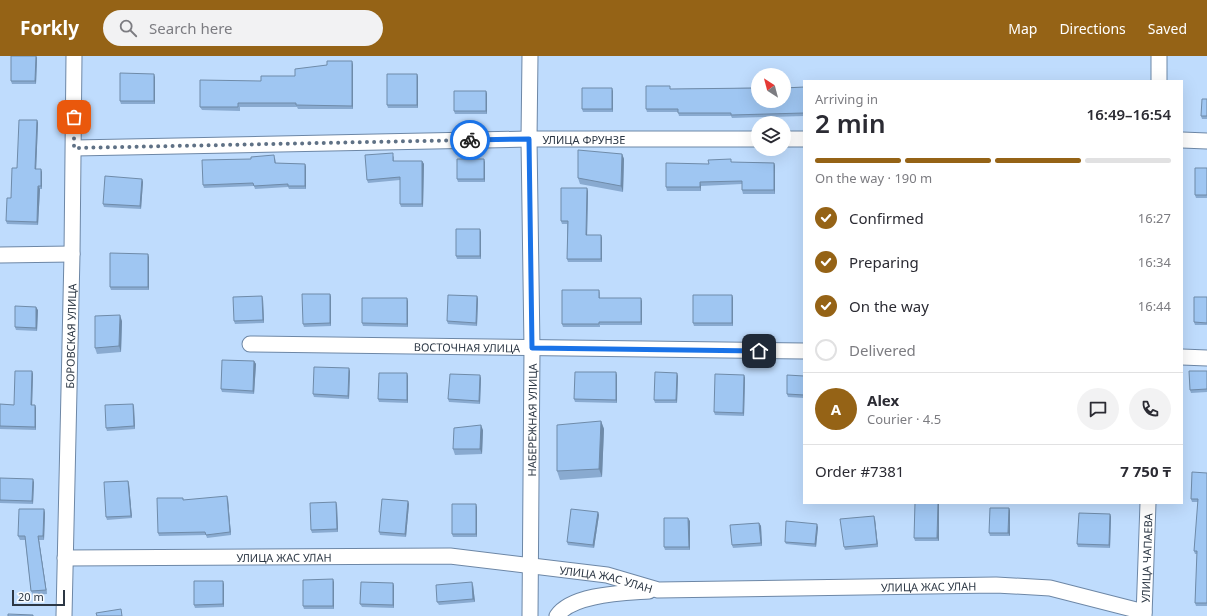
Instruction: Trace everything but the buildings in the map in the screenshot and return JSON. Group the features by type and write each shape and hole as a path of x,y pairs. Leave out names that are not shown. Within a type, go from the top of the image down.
{"street":[{"name":"БОРОВСКАЯ УЛИЦА","path":"64,616 74,148 74,56"},
{"name":"НАБЕРЕЖНАЯ УЛИЦА","path":"530,56 529,139 532,348 530,616"},
{"path":"1159,56 1159,80"},
{"name":"УЛИЦА ФРУНЗЕ","path":"74,148 529,139 751,139"},
{"path":"791,139 803,139"},
{"path":"1183,140 1207,140"},
{"path":"0,255 72,254"},
{"name":"ВОСТОЧНАЯ УЛИЦА","path":"250,344 803,351"},
{"path":"1183,357 1207,358"},
{"name":"УЛИЦА ЧАПАЕВА","path":"1144,614 1148,504"},
{"name":"УЛИЦА ЖАС УЛАН","path":"65,558 450,556 607,576 658,590 1011,586 1050,588 1144,614"},
{"path":"557,616 576,601 606,595 658,590"}],"way so far":[{"path":"74,117 74,148 470,140"}],"route":[{"path":"470,140 529,139 532,348 759,351"}]}
